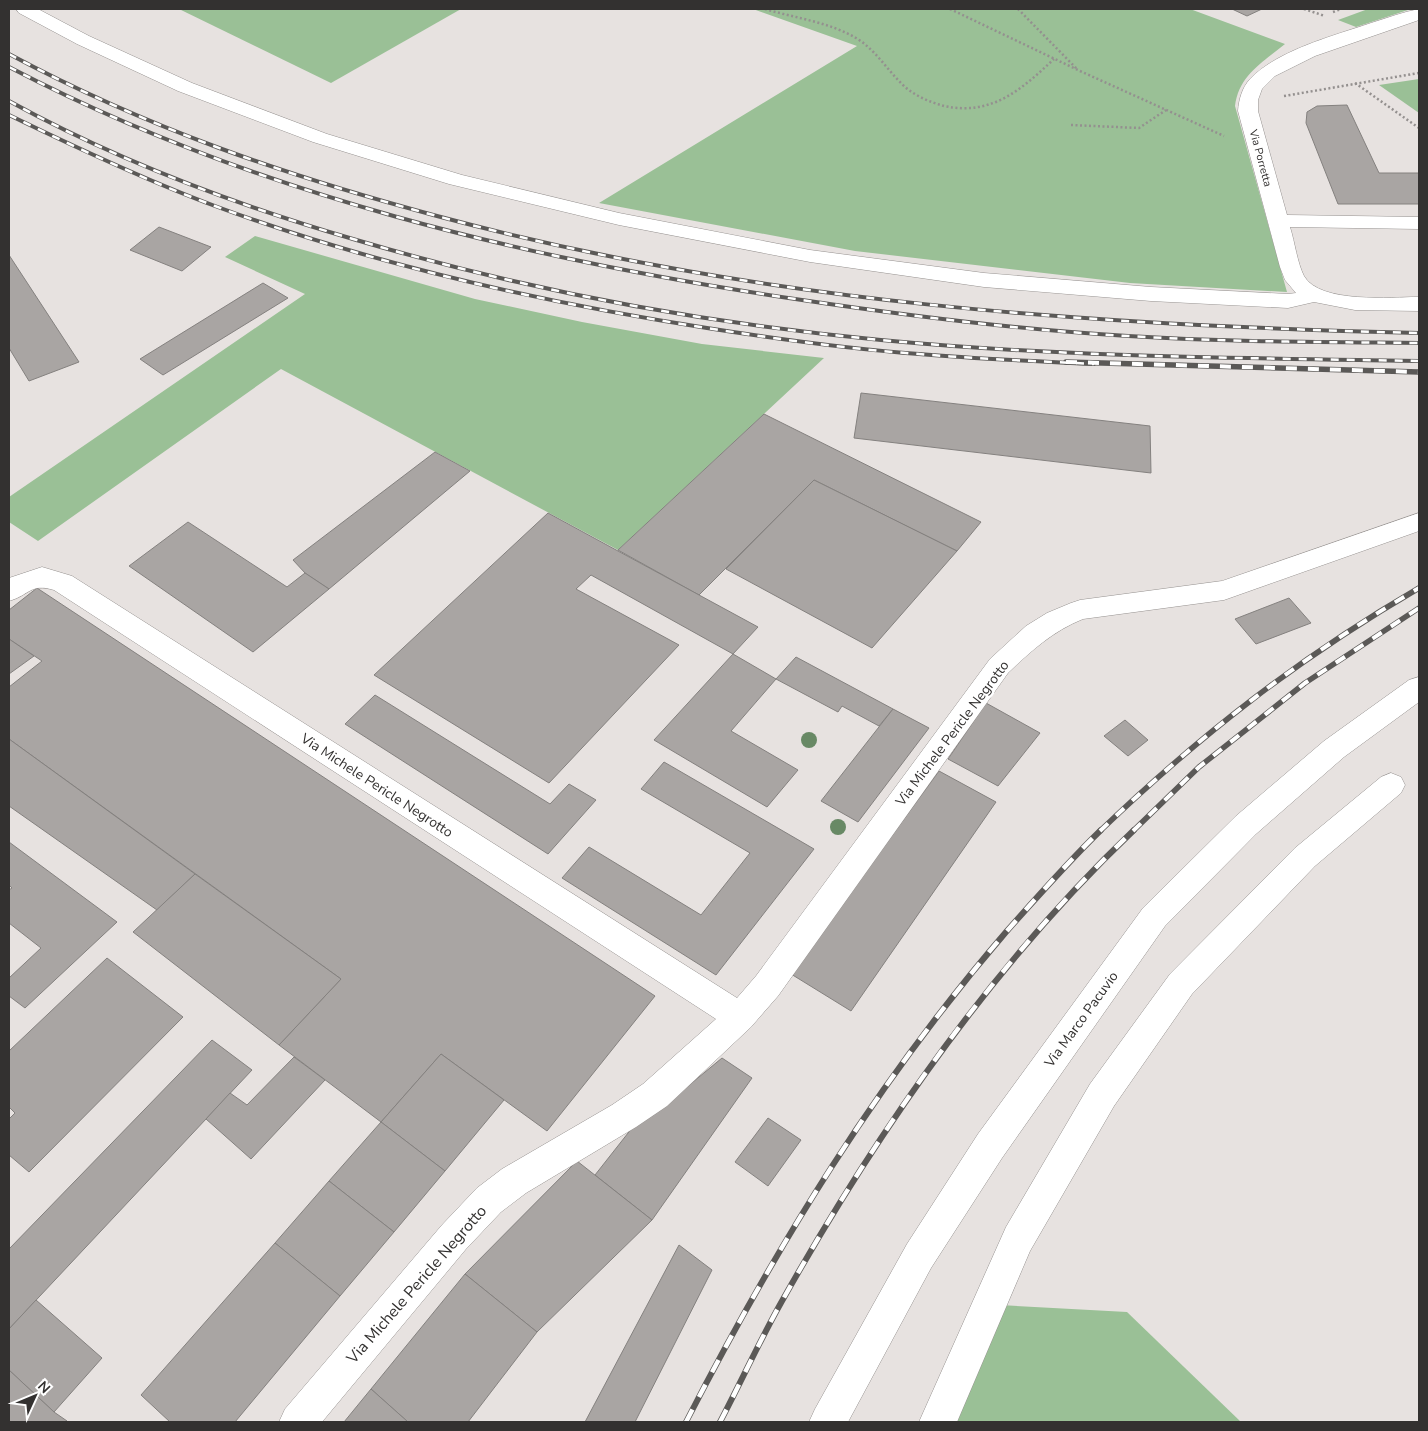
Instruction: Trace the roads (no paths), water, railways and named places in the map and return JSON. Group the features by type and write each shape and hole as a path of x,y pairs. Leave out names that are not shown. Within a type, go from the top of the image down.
{"street":[{"path":"25,9 84,40 185,87 320,138 456,180 619,219 810,256 984,280 1151,294 1278,300 1304,298 1313,293"},
{"name":"Via Porretta","path":"1419,14 1316,48 1277,66 1258,81 1249,95 1248,111 1293,276 1300,284 1313,293 1334,300 1352,303 1419,304"},
{"path":"1278,221 1419,223"},
{"name":"Via Michele Pericle Negrotto","path":"298,1422 454,1236 489,1200 514,1181 624,1116 655,1094 740,1017 766,986 999,666 1036,632 1058,617 1080,610 1224,590 1419,522"},
{"name":"Via Michele Pericle Negrotto","path":"9,591 22,582 42,577 63,583 740,1017"},
{"name":"Via Marco Pacuvio","path":"828,1422 919,1256 984,1154 1154,917 1246,825 1334,749 1419,688"},
{"path":"938,1422 1018,1239 1102,1095 1175,992 1305,857 1391,785"}],"railway":[{"path":"9,54 113,105 218,148 272,167 381,201 559,246 681,270 802,289 925,304 1170,324 1419,333"},
{"path":"9,67 102,112 198,152 296,186 395,216 496,242 598,265 802,300 924,317 1046,330 1201,339 1419,343"},
{"path":"9,101 50,123 134,162 264,211 353,239 483,274 614,302 681,314 814,333 948,346 1150,356 1419,361"},
{"path":"9,115 111,163 215,206 275,227 397,264 520,294 644,318 786,340 941,356 1094,364"},
{"path":"1066,362 1419,372"},
{"path":"1100,831 1175,762 1252,700 1333,642 1419,588"},
{"path":"1133,831 1199,767 1305,683 1419,608"},
{"path":"686,1422 756,1292 793,1229 831,1167 914,1047 1006,932 1100,831"},
{"path":"720,1422 782,1301 819,1237 898,1112 986,993 1033,936 1082,882 1133,831"}]}
